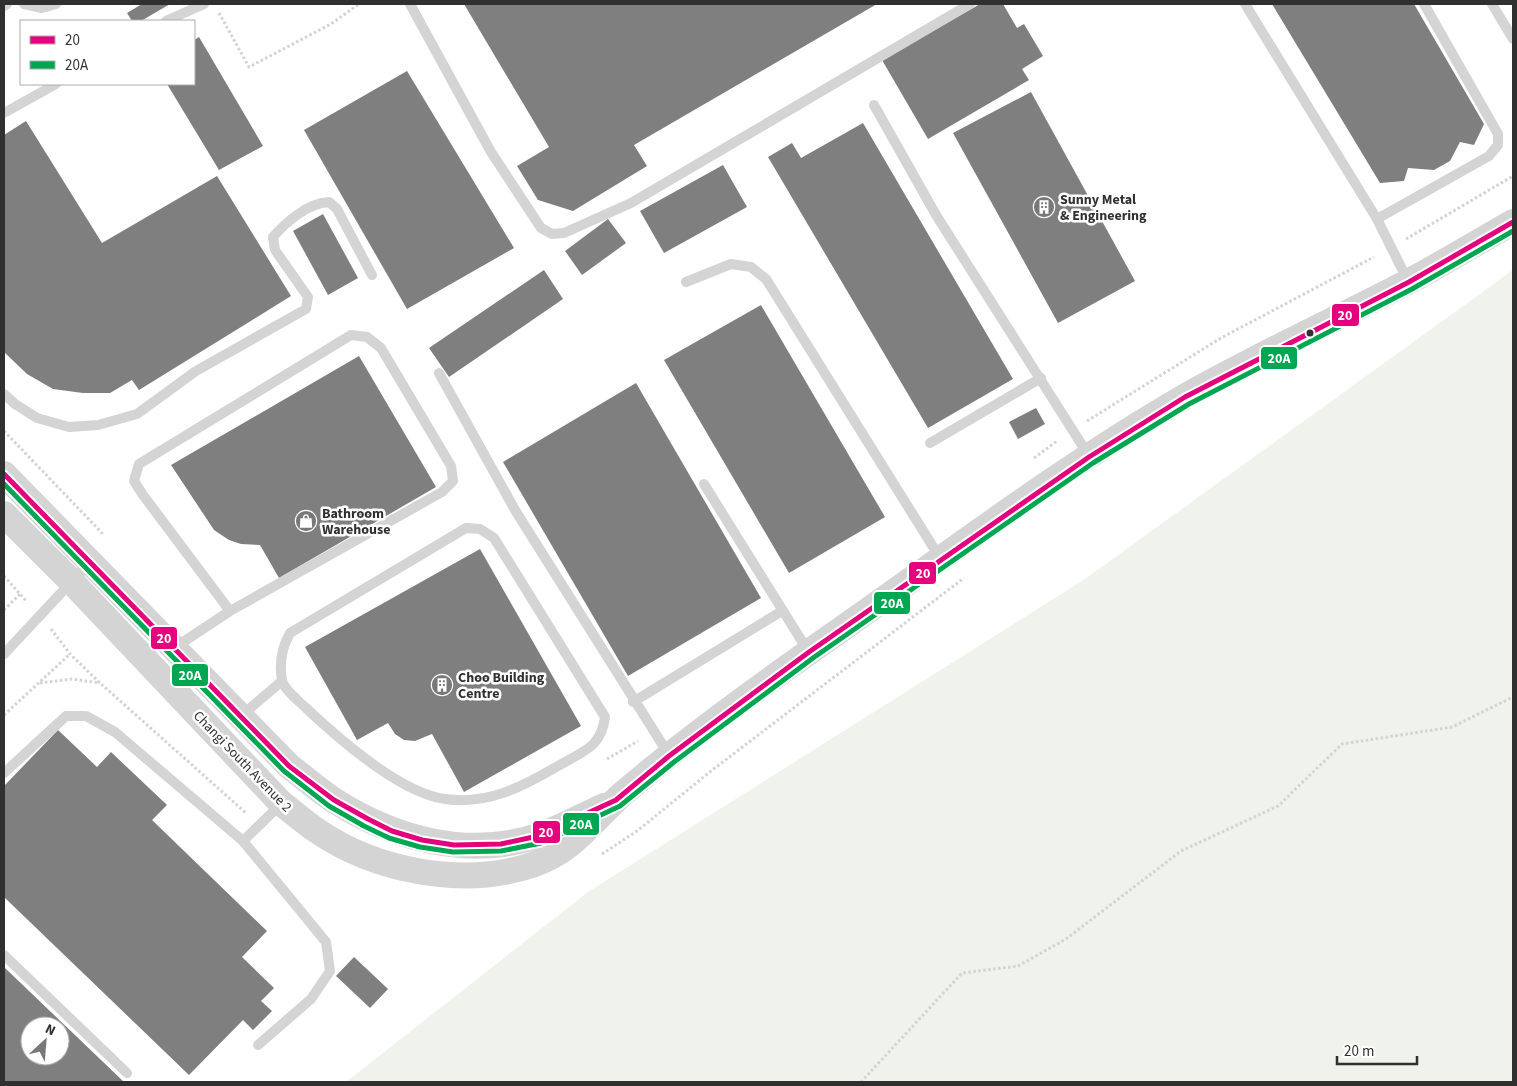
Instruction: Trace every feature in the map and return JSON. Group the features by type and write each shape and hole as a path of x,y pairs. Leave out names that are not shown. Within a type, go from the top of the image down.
{"street":[{"name":"Changi South Avenue 2","path":"4,514 71,581 281,803 317,831 350,849 412,869 457,876 497,873 532,865 561,852 582,836 616,800 669,756 809,652 1089,456 1185,397 1232,371 1409,282 1513,222"},
{"name":"Changi South Avenue 2","path":"4,474 289,766 334,800 392,831 422,840 454,846 501,844 538,836 616,800"}],"lane":[{"path":"24,4 42,8 56,4"},
{"path":"169,20 204,4"},
{"path":"410,4 491,152 541,228 552,234 564,233 631,202 970,4"},
{"path":"1245,4 1378,219 1409,282"},
{"path":"1378,219 1489,156 1498,145 1498,134 1424,4"},
{"path":"1492,4 1513,39"},
{"path":"4,114 54,85"},
{"path":"874,105 936,215 1089,456"},
{"path":"4,394 15,404 37,418 69,427 98,425 137,414 196,370 306,309 308,297 276,250 273,237 282,227 317,202 328,202 337,209 372,276"},
{"path":"686,282 731,264 751,267 766,279 942,560"},
{"path":"174,648 230,611 442,492 453,481 451,466 381,348 368,338 351,335 139,464 134,481 230,611"},
{"path":"439,373 515,510 633,702 669,756"},
{"path":"930,443 1041,378"},
{"path":"704,484 809,652"},
{"path":"241,716 282,681 282,646 290,633 466,528 480,529 494,538 605,717 603,733 590,747 520,788 480,799 443,799 406,785 371,764 318,719 294,696 282,681"},
{"path":"4,654 90,562"},
{"path":"633,702 782,611"},
{"path":"4,773 66,716 86,716 115,732 243,841 326,942 330,972 311,999 258,1045"},
{"path":"243,841 281,803"},
{"path":"4,955 127,1073"}],"path":[{"path":"219,12 249,67 332,24 359,4"},
{"path":"4,576 40,616 70,654 259,825"},
{"path":"4,610 20,594"},
{"path":"4,715 70,654"},
{"path":"39,683 72,679 100,683"},
{"path":"861,1082 962,973 1018,966 1066,939 1181,852 1278,806 1342,744 1452,727 1513,697"}],"shaded area":[{"path":"1513,270 1513,1082 346,1082 588,892 1085,579"}],"building":[{"path":"142,4 170,4 143,20 131,20 127,13"},
{"path":"464,4 877,4 634,145 647,166 573,211 538,200 517,166 549,147"},
{"path":"980,4 1003,4 1017,28 1024,24 1043,56 1022,69 1029,80 928,139 882,60"},
{"path":"1272,4 1414,4 1484,124 1474,145 1460,142 1450,161 1434,170 1408,168 1404,181 1380,183"},
{"path":"199,37 263,146 219,170 168,85 195,85 195,39"},
{"path":"407,71 514,248 407,309 304,130"},
{"name":"Sunny Metal & Engineering","path":"1031,92 1135,281 1058,323 953,133"},
{"path":"26,121 102,243 217,176 291,296 139,390 132,380 110,393 83,393 53,389 27,374 4,352 4,135"},
{"path":"863,123 1013,379 928,428 768,157 792,143 801,158"},
{"path":"723,165 747,207 664,253 640,211"},
{"path":"323,214 358,278 328,295 293,231"},
{"path":"608,219 626,243 582,275 565,251"},
{"path":"544,270 563,299 449,377 429,348"},
{"path":"761,305 885,517 789,573 664,360"},
{"path":"359,356 436,487 279,578 260,545 241,544 229,540 214,530 171,465"},
{"path":"636,383 761,598 628,676 503,462"},
{"path":"1036,408 1045,424 1018,439 1009,422"},
{"name":"Choo Building Centre","path":"480,549 581,726 464,792 432,734 415,741 404,740 395,734 388,723 357,740 305,647"},
{"path":"58,730 97,767 111,752 167,805 152,820 267,931 242,957 274,988 261,1001 272,1011 253,1030 243,1020 189,1075 4,897 4,786"},
{"path":"354,957 388,989 370,1008 336,976"},
{"path":"4,967 55,1016 20,1016 20,1066 70,1066 70,1030 124,1082 4,1082"}],"transit line":[{"name":"20","path":"4,474 289,766 334,800 392,831 422,840 454,845 501,844 538,836 616,800 669,756 809,652 1089,457 1185,397 1409,282 1513,222"},
{"name":"20A","path":"4,484 284,771 329,806 389,838 420,847 453,852 501,851 541,843 620,806 674,762 813,658 1093,463 1189,404 1412,289 1513,231"}],"place":[{"name":"Sunny Metal & Engineering","path":"1044,207"},
{"name":"Bathroom Warehouse","path":"306,521"},
{"name":"Choo Building Centre","path":"442,685"}]}
